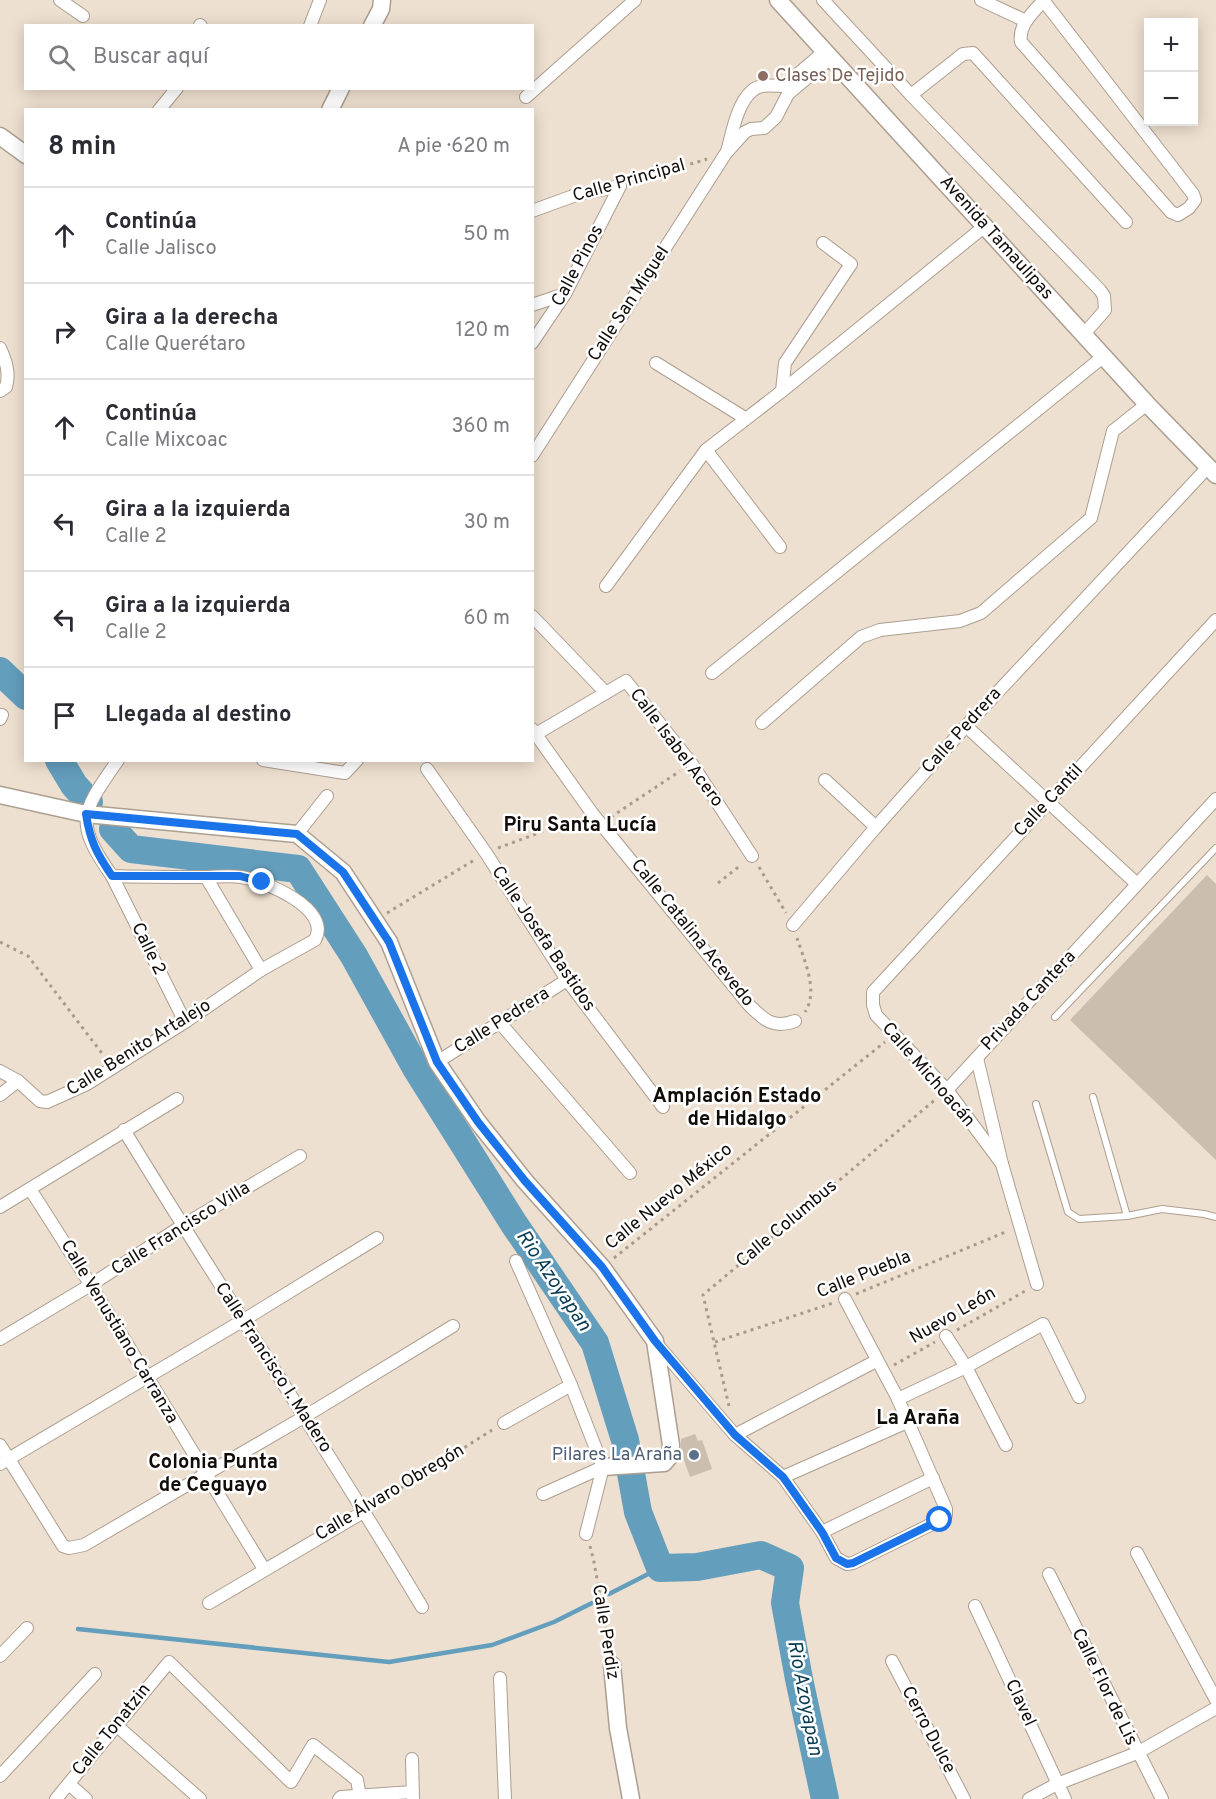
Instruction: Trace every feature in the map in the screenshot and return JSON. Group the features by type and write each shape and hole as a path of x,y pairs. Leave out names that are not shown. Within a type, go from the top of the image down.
{"street":[{"path":"60,0 83,16"},
{"path":"311,24 320,0"},
{"path":"373,24 381,9 382,0"},
{"path":"534,90 634,0"},
{"name":"Avenida Tamaulipas","path":"778,0 1147,404 1212,470"},
{"path":"823,0 911,95 1100,290 1104,296 1105,310 1084,334"},
{"path":"981,0 1026,21"},
{"path":"1043,1 1193,194 1195,200 1189,208 1178,215 1171,212 1021,42 1020,36 1026,21 1043,1"},
{"path":"911,95 963,54 973,53 1126,222"},
{"name":"Calle San Miguel","path":"534,453 726,153 751,129 765,128 776,117 786,90 829,54"},
{"name":"Calle San Miguel","path":"726,153 739,110 752,90 767,85 786,90"},
{"path":"161,108 175,90"},
{"path":"331,108 340,90"},
{"path":"526,97 534,90"},
{"path":"739,110 744,123 751,129"},
{"path":"0,136 24,154"},
{"name":"Calle Principal","path":"534,210 576,195 620,186"},
{"name":"Calle Pinos","path":"534,340 565,294 620,186"},
{"path":"606,586 706,450 985,226"},
{"path":"782,391 785,363 851,264 823,243"},
{"path":"534,304 565,294"},
{"path":"0,348 9,378 6,387 0,391"},
{"path":"712,673 1104,356"},
{"path":"656,363 746,418"},
{"path":"762,723 861,637 880,630 960,621 981,614 1091,518 1113,431 1147,404"},
{"path":"706,450 780,547"},
{"name":"Calle Pedrera","path":"793,925 966,726 1212,470"},
{"name":"Calle Isabel Acero","path":"534,618 606,693 626,681 692,764 753,856"},
{"name":"Calle Cantil","path":"881,983 1216,620"},
{"path":"534,732 606,693"},
{"path":"966,726 1050,801 1137,884"},
{"name":"Calle Catalina Acevedo","path":"534,732 592,813 749,1005 770,1022 782,1025 795,1021"},
{"path":"86,814 93,797 117,762"},
{"path":"277,762 345,772 355,762"},
{"name":"Calle Josefa Bastidos","path":"427,769 486,853 567,980 663,1107"},
{"path":"825,780 876,827"},
{"path":"0,795 86,814 297,834 343,872 389,942 437,1062 478,1122 525,1181 602,1267 655,1341 735,1435 783,1477 822,1532 836,1558 847,1564 931,1525 945,1515 946,1504 898,1399 844,1299"},
{"path":"297,834 327,796"},
{"name":"Privada Cantera","path":"1037,1284 1002,1164 977,1058 1216,799"},
{"name":"Calle 2","path":"86,814 88,833 96,853 112,876 185,1022"},
{"path":"112,876 206,877 261,970"},
{"name":"Calle Benito Artalejo","path":"18,1081 40,1101 47,1102 87,1084 185,1022 261,970 315,940 319,933 318,921 309,910 262,882 240,876 206,877"},
{"name":"Calle Pedrera","path":"437,1062 567,980"},
{"name":"Calle Michoacán","path":"881,983 873,992 876,1016 947,1090 1002,1164"},
{"path":"500,1023 630,1173"},
{"path":"947,1090 977,1058"},
{"path":"0,1071 18,1081 0,1095"},
{"path":"0,1207 177,1099"},
{"name":"Calle Francisco I. Madero","path":"124,1130 242,1321 365,1511 422,1607"},
{"name":"Calle Francisco Villa","path":"0,1339 300,1156"},
{"name":"Calle Venustiano Carranza","path":"30,1189 92,1284 146,1377 264,1569"},
{"path":"4,1461 242,1321 377,1238"},
{"path":"516,1262 571,1384 603,1467 586,1534"},
{"path":"898,1399 966,1367 1043,1324 1079,1397"},
{"path":"0,1445 4,1461 63,1546 69,1548 84,1545 304,1417 453,1326"},
{"path":"946,1336 966,1367 1006,1445"},
{"path":"543,1494 603,1467 656,1465 664,1463 670,1456 671,1445 655,1341"},
{"path":"735,1435 879,1367"},
{"path":"504,1423 571,1384"},
{"path":"783,1477 907,1422"},
{"path":"822,1532 933,1479"},
{"name":"Calle Álvaro Obregón","path":"209,1603 365,1511"},
{"path":"1137,1553 1216,1700"},
{"name":"Calle Flor de Lis","path":"1048,1574 1162,1799"},
{"name":"Clavel","path":"975,1606 1065,1799"},
{"path":"0,1656 27,1628"},
{"name":"Cerro Dulce","path":"892,1661 964,1799"},
{"name":"Calle Tonatzin","path":"56,1799 169,1662 291,1782 313,1745 357,1780 360,1796"},
{"name":"Calle Perdiz","path":"612,1665 618,1728 631,1799"},
{"path":"0,1776 95,1674"},
{"path":"500,1678 505,1799"},
{"path":"1029,1799 1058,1784 1137,1753 1216,1708"},
{"path":"116,1725 200,1799"},
{"path":"340,1798 412,1795 412,1759"},
{"path":"69,1784 86,1799"}],"lane":[{"path":"1055,1017 1216,848"},
{"path":"1093,1097 1127,1216"},
{"path":"1036,1104 1068,1212 1079,1220 1127,1216 1162,1209 1216,1217"}],"path":[{"name":"Calle Principal","path":"620,186 726,153"},
{"path":"602,823 692,764"},
{"path":"375,921 486,853 592,813"},
{"path":"718,883 753,856 793,925 807,969 811,991 810,1005 805,1013 795,1021"},
{"path":"0,942 28,957 112,1067"},
{"name":"Calle Nuevo México","path":"602,1267 894,1035"},
{"name":"Calle Columbus","path":"735,1435 703,1295 947,1090"},
{"name":"Calle Puebla","path":"715,1342 844,1299 1020,1226"},
{"name":"Nuevo León","path":"879,1367 946,1336 1037,1284"},
{"name":"Calle Álvaro Obregón","path":"365,1511 504,1423"},
{"name":"Calle Perdiz","path":"586,1534 594,1562 612,1665"}],"building":[{"path":"1207,875 1216,884 1216,1160 1070,1020"},
{"name":"Pilares La Araña","path":"695,1434 698,1441 702,1440 712,1469 690,1477 681,1452 681,1439"}],"waterway":[{"name":"Rio Azoyapan","path":"0,671 24,694"},
{"name":"Rio Azoyapan","path":"60,762 74,785 89,802"},
{"name":"Rio Azoyapan","path":"113,829 131,849 298,869 354,956 416,1068 514,1224 595,1343 625,1440 638,1512 660,1568 697,1567 761,1555 790,1568 785,1603 825,1799"},
{"path":"609,1594 660,1568"},
{"path":"78,1629 389,1662 492,1645 554,1622 592,1603"}],"place":[{"name":"Clases De Tejido","path":"763,76"},
{"name":"Pilares La Araña","path":"694,1455"}],"district":[{"name":"Piru Santa Lucía","path":"580,826"},
{"name":"Amplación Estado de Hidalgo","path":"737,1108"},
{"name":"La Araña","path":"918,1419"},
{"name":"Colonia Punta de Ceguayo","path":"213,1474"}],"route":[{"path":"262,882 240,876 112,876 96,853 88,833 86,814 264,829 297,834 343,872 389,942 437,1062 478,1122 525,1181 602,1267 655,1341 735,1435 783,1477 822,1532 836,1558 847,1564 853,1563 940,1520"}]}
